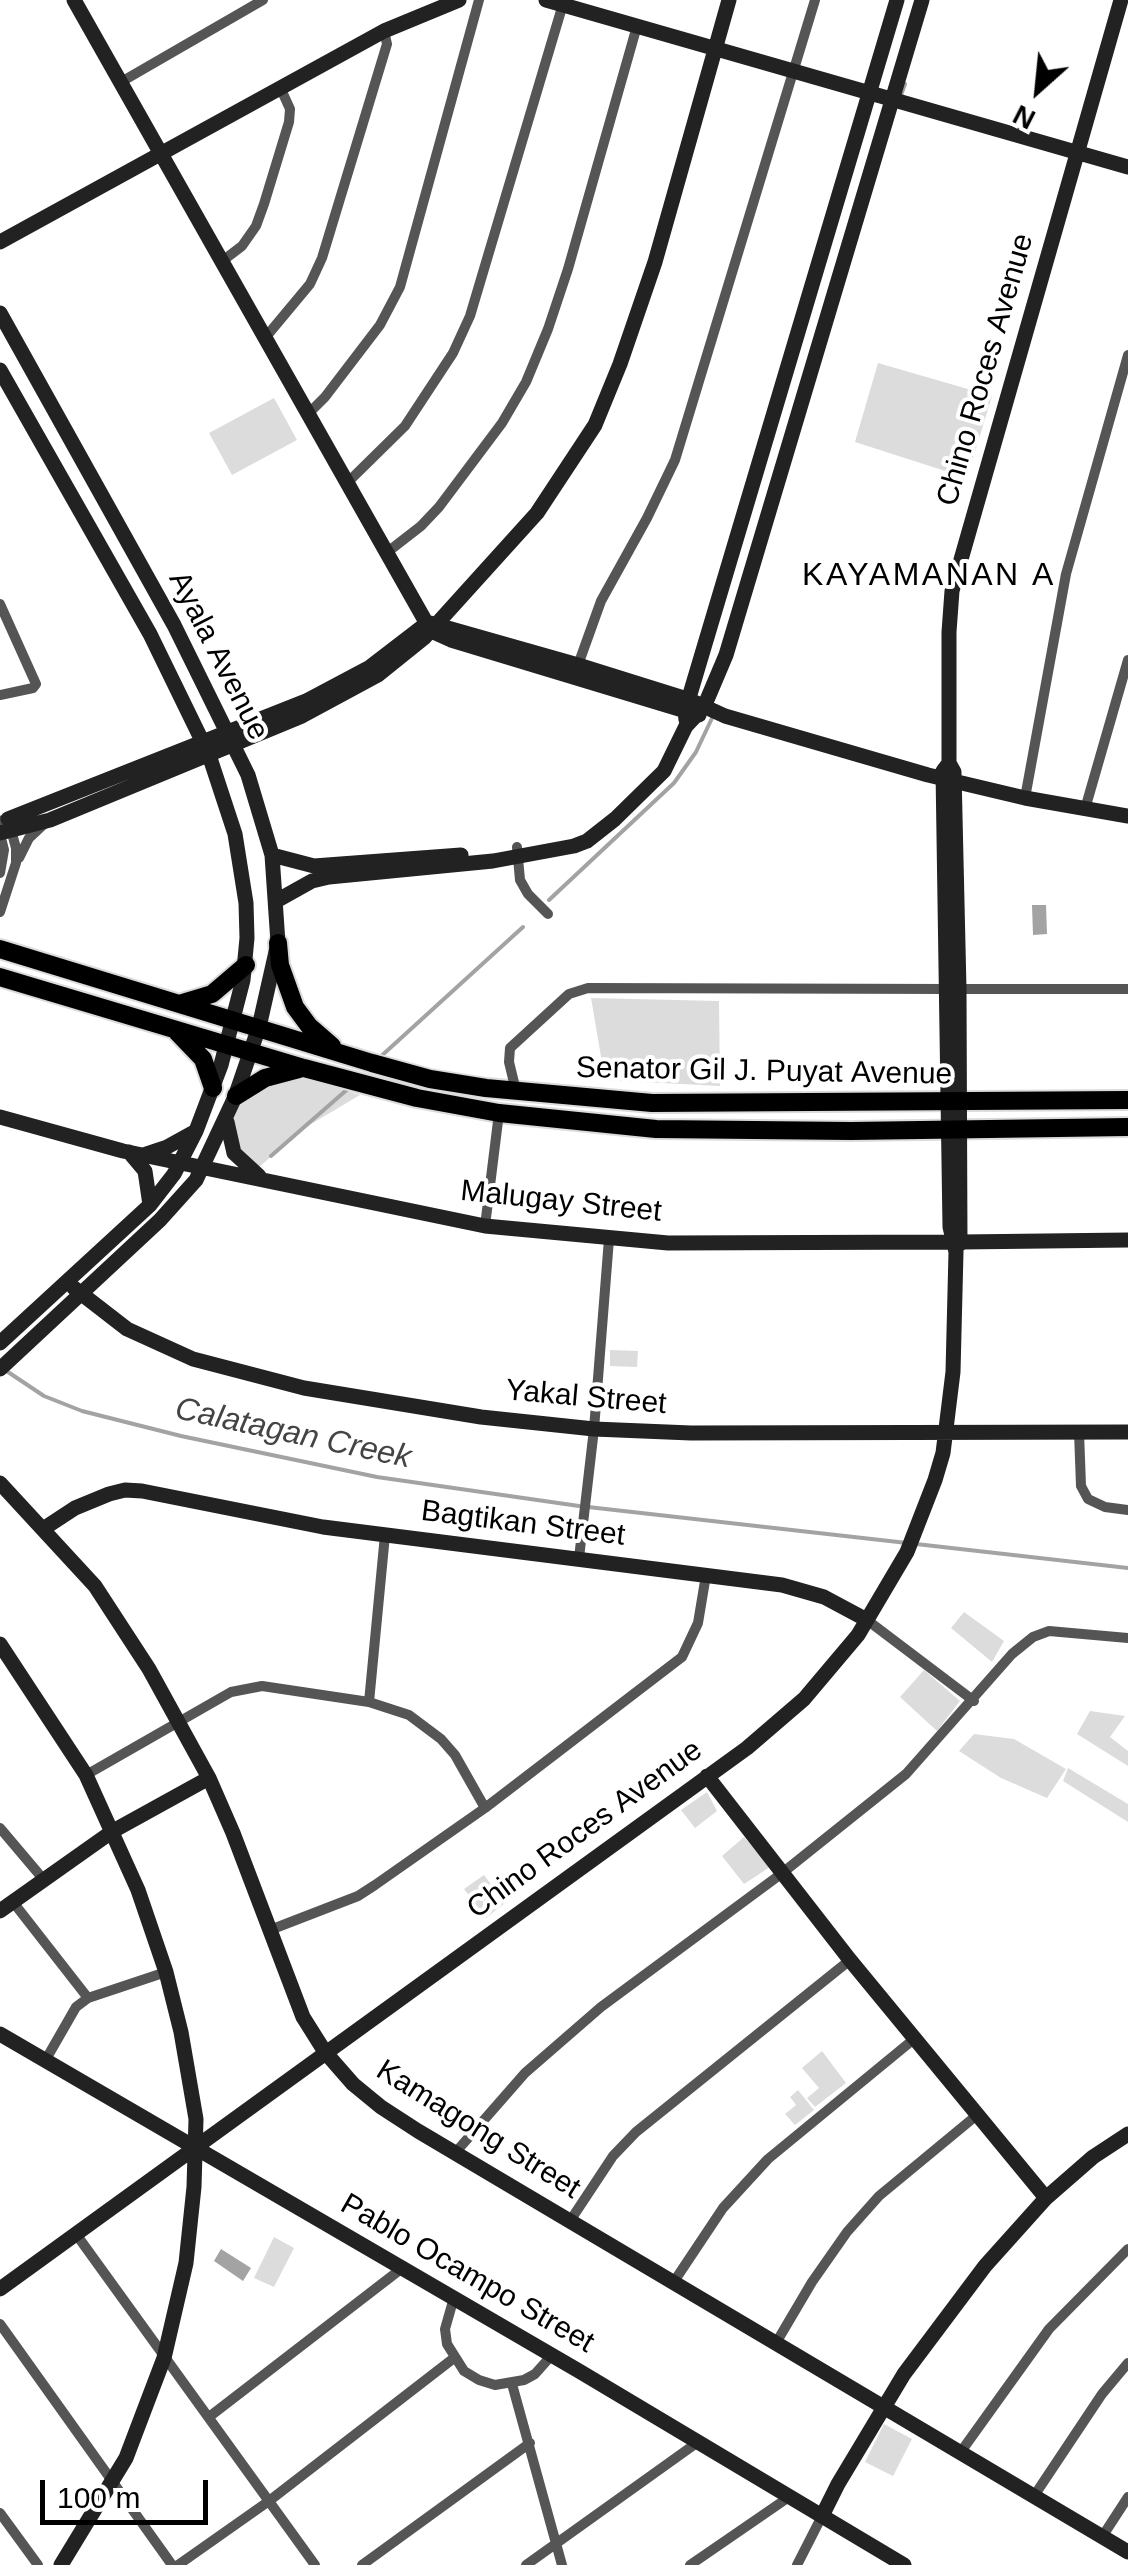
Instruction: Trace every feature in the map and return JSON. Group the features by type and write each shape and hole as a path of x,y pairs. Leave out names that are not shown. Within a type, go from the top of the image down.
{"main road":[{"path":"278,943 283,976 295,1007 308,1026 345,1055"},
{"name":"Senator Gil J. Puyat Avenue","path":"0,949 430,1079 516,1091 652,1103 1128,1100"},
{"path":"182,1003 212,994 246,965"},
{"name":"Senator Gil J. Puyat Avenue","path":"0,977 304,1068 417,1098 500,1113 656,1130 1128,1126"},
{"path":"173,1028 203,1059 213,1088"},
{"path":"236,1096 264,1078 304,1068"}],"street":[{"path":"121,82 263,0"},
{"path":"0,242 384,30 459,0"},
{"path":"308,414 325,398 380,325 400,287 479,0"},
{"path":"546,0 564,2 1128,166"},
{"path":"4,828 340,698 415,647 537,512 595,425 620,364 654,262 729,0"},
{"path":"578,665 601,601 675,460 814,0"},
{"path":"693,712 897,0"},
{"path":"278,900 312,881 494,861 604,828 664,770 726,655 922,0"},
{"name":"Chino Roces Avenue","path":"0,2289 772,1729 846,1653 914,1536 935,1480 956,1346 954,989 948,780 942,771 949,763 948,632 952,590 1121,0"},
{"path":"78,1 160,155 385,554 431,626 450,640 693,712 727,717 948,780 1128,816"},
{"path":"346,484 405,426 452,353 470,316 564,2"},
{"path":"385,554 421,526 450,494 502,423 526,382 563,284 637,26"},
{"path":"265,338 310,284 322,258 387,44 384,30"},
{"path":"221,262 242,246 256,226 264,204 289,122 290,108 280,87"},
{"name":"Ayala Avenue","path":"0,313 174,625 231,739 266,827 278,900 278,943 259,1027 236,1096 204,1167 182,1198 0,1368"},
{"path":"1026,798 1066,574 1128,354"},
{"name":"Ayala Avenue","path":"0,370 150,634 206,749 235,834 246,903 246,965 234,1019 213,1088 180,1162 150,1205 0,1343"},
{"path":"0,604 36,684 34,688 0,695"},
{"path":"431,626 578,665 693,712"},
{"path":"1085,810 1128,660"},
{"path":"4,828 50,820 206,749"},
{"path":"0,912 29,838 50,820"},
{"path":"4,828 16,864"},
{"path":"0,873 4,828"},
{"path":"272,856 314,866 517,852"},
{"path":"517,852 520,880"},
{"path":"494,861 508,866 548,914"},
{"path":"516,1091 510,1048 569,994 588,988 1128,990"},
{"path":"485,1226 500,1113"},
{"name":"Malugay Street","path":"0,1117 137,1154 485,1226 668,1242 956,1245 1128,1240"},
{"path":"227,1118 226,1132 234,1154 267,1181"},
{"path":"150,1205 137,1154 167,1147 196,1131"},
{"path":"579,1558 609,1239"},
{"name":"Yakal Street","path":"68,1282 127,1329 192,1359 263,1380 481,1417 691,1433 1128,1432"},
{"path":"1079,1432 1081,1486 1088,1499 1105,1507 1128,1510"},
{"name":"Kamagong Street","path":"0,1483 106,1600 179,1721 209,1778 298,2004 326,2052 353,2084 380,2107 454,2153 1128,2552"},
{"name":"Bagtikan Street","path":"43,1529 76,1508 126,1490 323,1526 804,1590 867,1620 974,1700"},
{"path":"370,1702 386,1534"},
{"path":"270,1930 358,1896 485,1808 682,1657 698,1624 706,1574"},
{"path":"454,2153 524,2073 601,2008 781,1874 906,1774 1012,1654 1032,1637 1049,1631 1128,1638"},
{"path":"0,1644 86,1775 151,1922 166,1972 196,2119 186,2263 164,2358 136,2436 113,2484 61,2565"},
{"path":"86,1775 231,1692 261,1686 370,1702 409,1715 455,1755 485,1808"},
{"path":"706,1776 850,1960 1046,2198"},
{"path":"88,1998 6,1907 113,1832 209,1778"},
{"path":"0,1828 44,1880"},
{"path":"570,2221 613,2156 636,2132 850,1960"},
{"path":"45,2061 76,2007 88,1998 166,1972"},
{"name":"Pablo Ocampo Street","path":"0,2034 904,2565"},
{"path":"673,2283 723,2208 768,2158 914,2039"},
{"path":"776,2342 824,2262 879,2196 976,2115"},
{"path":"797,2565 883,2408 985,2266 1046,2198 1128,2134"},
{"path":"76,2234 315,2565"},
{"path":"960,2453 1049,2329 1128,2249"},
{"path":"209,2417 400,2269"},
{"path":"453,2300 446,2328 454,2358 464,2372 496,2385 512,2384 535,2374 550,2356"},
{"path":"0,2324 175,2565 268,2501 454,2358"},
{"path":"1034,2496 1102,2394 1128,2363"},
{"path":"512,2384 562,2565"},
{"path":"526,2565 698,2442"},
{"path":"362,2565 530,2443"},
{"path":"690,2565 789,2496"},
{"path":"1102,2537 1128,2497"},
{"path":"0,2513 38,2565"}],"shaded area":[{"path":"878,363 992,396 967,478 855,442"},
{"path":"274,398 297,440 232,475 209,433"},
{"path":"1032,905 1046,905 1047,934 1033,935"},
{"path":"591,998 719,1001 720,1086 605,1080"},
{"path":"279,1070 360,1095 301,1130 256,1170 226,1132 235,1097"},
{"path":"610,1350 638,1351 637,1367 610,1366"},
{"path":"964,1612 1004,1641 992,1662 951,1628"},
{"path":"924,1670 960,1701 937,1731 900,1697"},
{"path":"1090,1711 1125,1716 1110,1737 1128,1751 1128,1766 1077,1734"},
{"path":"974,1734 1014,1739 1066,1769 1047,1798 1001,1778 959,1751"},
{"path":"1068,1768 1128,1804 1128,1822 1063,1781"},
{"path":"707,1792 717,1811 695,1828 681,1810"},
{"path":"744,1837 770,1867 744,1884 722,1856"},
{"path":"484,1875 505,1903 486,1918 464,1889"},
{"path":"822,2051 846,2083 815,2107 807,2098 819,2088 802,2068"},
{"path":"798,2090 814,2110 795,2125 785,2114 796,2105 790,2097"},
{"path":"274,2237 294,2248 274,2287 254,2278"},
{"path":"221,2249 251,2268 243,2281 214,2261"},
{"path":"884,2424 912,2439 893,2476 865,2462"}],"waterway":[{"path":"900,98 905,84"},
{"path":"549,900 674,783 696,752 713,716"},
{"path":"378,1059 523,927"},
{"path":"271,1156 350,1087"},
{"name":"Calatagan Creek","path":"8,1372 44,1396 82,1411 181,1436 377,1477 579,1506"},
{"name":"Calatagan Creek","path":"588,1507 907,1543"},
{"name":"Calatagan Creek","path":"916,1544 1128,1568"}],"district":[{"name":"KAYAMANAN A","path":"929,576"}]}
